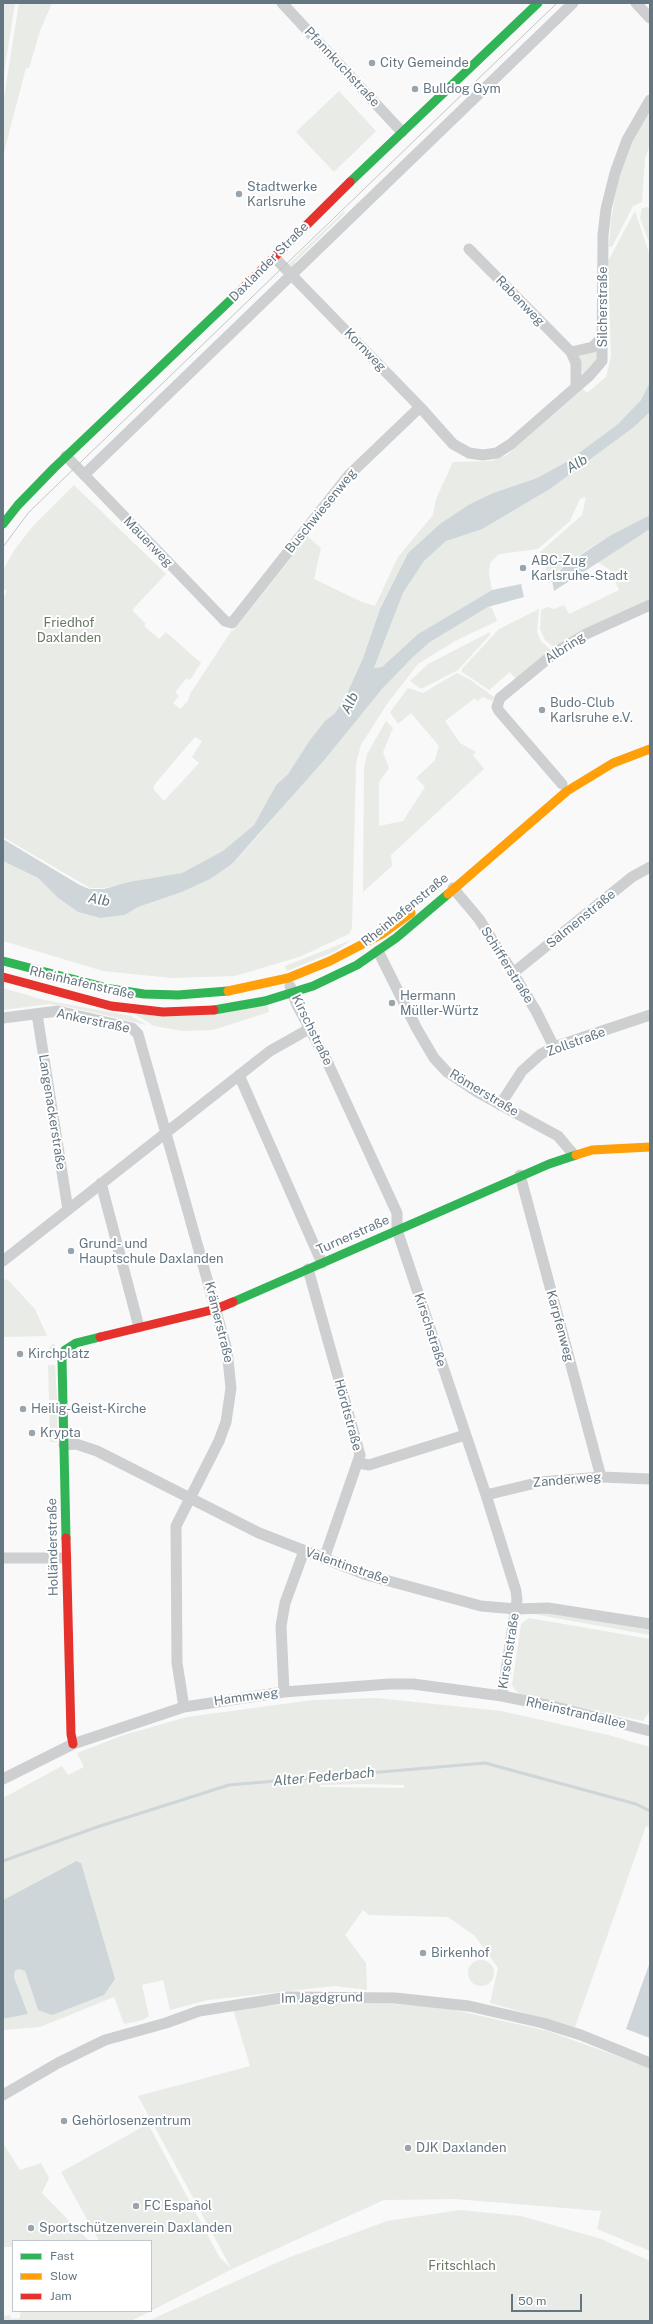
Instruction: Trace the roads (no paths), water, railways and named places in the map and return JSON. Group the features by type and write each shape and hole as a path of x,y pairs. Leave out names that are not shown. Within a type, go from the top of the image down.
{"street":[{"name":"Pfannkuchstraße","path":"282,3 402,132"},
{"name":"Daxlander Straße","path":"3,524 18,505 66,456 275,258 402,132 538,3"},
{"name":"Daxlander Straße","path":"84,475 572,3"},
{"path":"636,3 650,18"},
{"name":"Silcherstraße","path":"453,444 469,453 483,455 497,452 511,444 590,375 602,361 603,235 610,190 627,140 650,100"},
{"name":"Rabenweg","path":"470,249 571,352 577,368 576,387"},
{"name":"Kornweg","path":"275,258 420,407 453,444"},
{"path":"571,352 593,347 603,336"},
{"name":"Buschwiesenweg","path":"232,623 349,475 420,407"},
{"name":"Mauerweg","path":"66,456 225,622 232,623"},
{"name":"Albring","path":"562,784 499,711 497,707 500,698 556,652 586,634 650,605"},
{"path":"604,757 625,748"},
{"name":"Rheinhafenstraße","path":"3,977 111,1006 163,1012 221,1010 265,1001 293,992 329,979 357,965 378,951 567,791 613,762 650,749"},
{"name":"Rheinhafenstraße","path":"3,961 111,989 161,995 220,993 288,978 330,961 382,934 413,911 574,775"},
{"name":"Salmenstraße","path":"513,973 632,877 650,867"},
{"name":"Schifferstraße","path":"453,888 479,919 536,1011 554,1047"},
{"name":"Römerstraße","path":"378,951 417,1030 434,1058 455,1079 558,1136 574,1155"},
{"name":"Kirschstraße","path":"288,978 309,1029 326,1059 397,1213 397,1230 486,1495 516,1591 516,1609 502,1696"},
{"name":"Ankerstraße","path":"3,1018 65,1012 136,1030"},
{"name":"Langenackerstraße","path":"37,1014 68,1210"},
{"name":"Zollstraße","path":"500,1105 522,1071 541,1054 554,1047 650,1015"},
{"path":"3,1261 166,1131 239,1075 280,1045 309,1029"},
{"name":"Krämerstraße","path":"136,1030 166,1131 230,1363 230,1399 226,1422 218,1441 189,1497 176,1530 177,1663 184,1707"},
{"path":"239,1075 322,1263"},
{"name":"Turnerstraße","path":"65,1350 76,1343 216,1309 520,1175 574,1155 602,1148 650,1147"},
{"name":"Karpfenweg","path":"520,1175 601,1477"},
{"path":"101,1183 139,1327"},
{"name":"Hördtstraße","path":"308,1269 360,1455 359,1463 324,1559"},
{"name":"Holländerstraße","path":"65,1350 62,1360 66,1558 71,1734 73,1744"},
{"path":"359,1463 369,1465 465,1435"},
{"name":"Valentinstraße","path":"64,1445 76,1444 97,1451 259,1533 304,1552 367,1575 481,1606 516,1609 548,1608 650,1624"},
{"name":"Zanderweg","path":"486,1495 530,1483 601,1477 650,1479"},
{"path":"284,1692 281,1626 285,1603 304,1552"},
{"path":"3,1558 66,1558"},
{"name":"Hammweg","path":"3,1779 73,1744 184,1707 284,1692 413,1684 502,1696"},
{"name":"Rheinstrandallee","path":"502,1696 556,1707 650,1731"},
{"name":"Im Jagdgrund","path":"3,2095 58,2063 105,2040 199,2011 288,1997 395,1998 469,2006 543,2023 574,2032 650,2063"}],"water":[{"name":"Alb","path":"650,382 650,412 634,427 550,489 482,529 446,541 424,561 403,593 374,668 382,667 418,634 492,590 521,584 524,597 488,607 430,642 413,657 382,689 325,759 232,864 210,879 182,892 138,907 125,915 100,918 78,912 58,898 38,878 3,861 3,839 78,884 89,889 104,889 129,882 182,873 223,851 254,825 276,785 288,774 310,740 325,721 335,713 345,698 363,658 380,609 408,553 441,523 470,504 493,493 537,478 568,461 618,424 641,400"},
{"path":"650,515 650,529 554,591 552,580 564,566 611,535"},
{"path":"76,1861 81,1863 115,1979 104,1995 52,2015 38,2010 25,1971 19,1969 15,1971 14,1977 28,2014 3,2019 3,1900"},
{"path":"650,1962 650,2038 626,2029"}],"waterway":[{"name":"Alter Federbach","path":"3,1861 97,1827 229,1785 485,1763 636,1804 650,1811"}],"tram line":[{"path":"3,547 29,512 557,3"}],"place":[{"name":"City Gemeinde","path":"372,63"},
{"name":"Bulldog Gym","path":"415,89"},
{"name":"Stadtwerke Karlsruhe","path":"239,194"},
{"name":"ABC-Zug Karlsruhe-Stadt","path":"523,568"},
{"name":"Budo-Club Karlsruhe e.V.","path":"542,710"},
{"name":"Hermann Müller-Würtz","path":"392,1003"},
{"name":"Grund- und Hauptschule Daxlanden","path":"71,1251"},
{"name":"Kirchplatz","path":"20,1354"},
{"name":"Heilig-Geist-Kirche","path":"23,1409"},
{"name":"Krypta","path":"32,1433"},
{"name":"Birkenhof","path":"423,1953"},
{"name":"Gehörlosenzentrum","path":"64,2121"},
{"name":"DJK Daxlanden","path":"408,2148"},
{"name":"FC Español","path":"136,2206"},
{"name":"Sportschützenverein Daxlanden","path":"31,2228"}],"park label":[{"name":"Friedhof Daxlanden","path":"69,630"},
{"name":"Fritschlach","path":"462,2266"}]}
